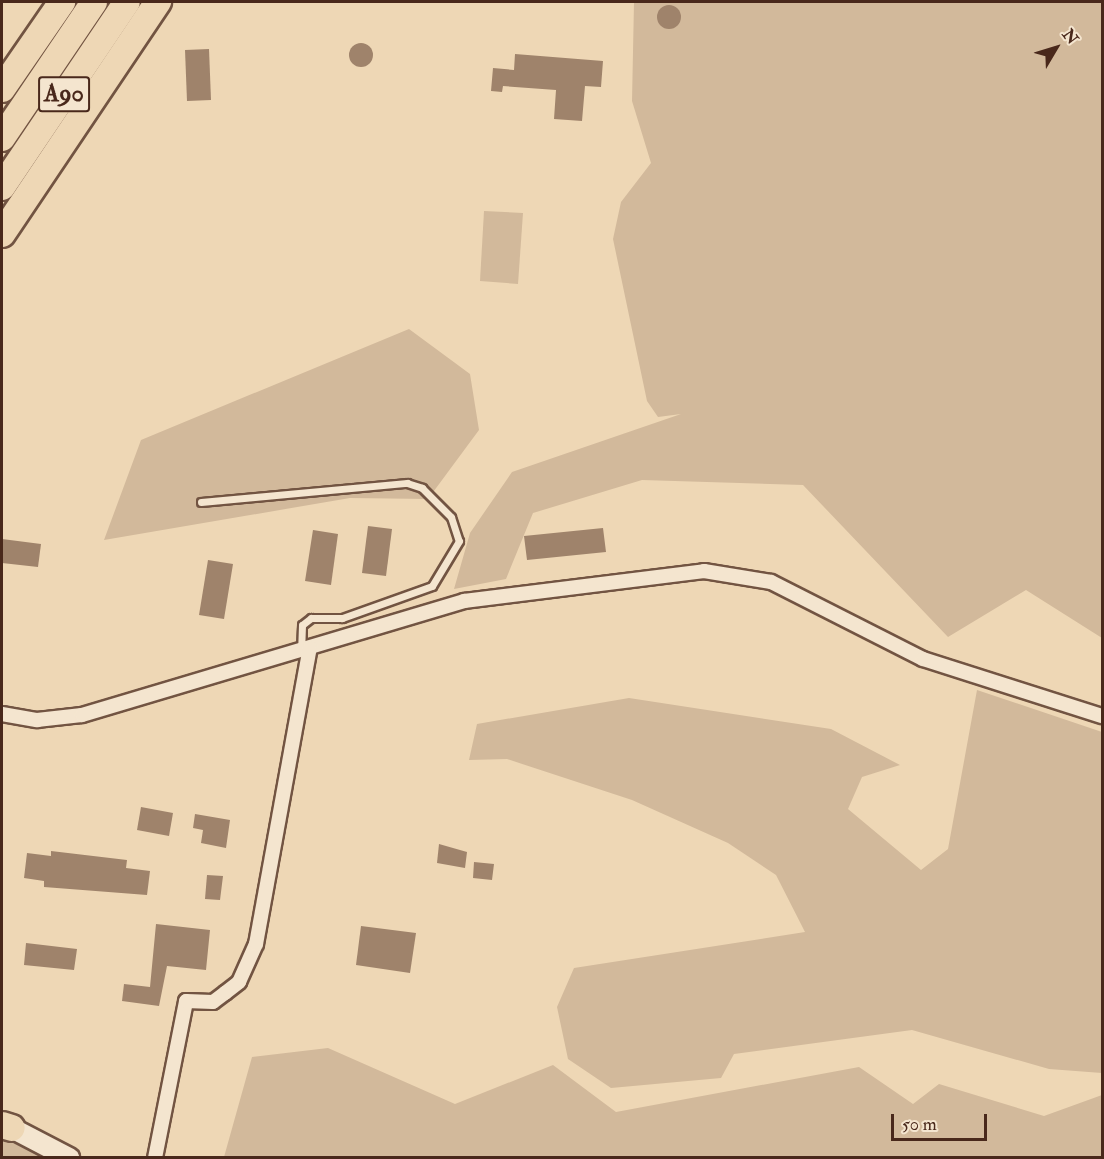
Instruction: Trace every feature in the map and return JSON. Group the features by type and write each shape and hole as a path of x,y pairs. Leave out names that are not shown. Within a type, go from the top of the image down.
{"highway":[{"path":"2,89 62,2"},
{"name":"A90","path":"2,138 94,2"},
{"name":"A90","path":"2,187 127,2"},
{"path":"2,234 158,2"}],"main road":[{"path":"4,1127 69,1158"}],"street":[{"path":"2,714 37,720 82,715 464,601 704,570 743,573 923,659 1102,716"},
{"path":"155,1158 186,1001 213,1002 225,993 243,975 256,944 306,649"}],"lane":[{"path":"201,502 407,483 422,488 451,517 459,541 432,586 342,618 311,618 302,625 306,649"}],"shaded area":[{"path":"634,2 1102,2 1102,638 1026,590 948,637 803,485 642,480 533,513 506,579 454,589 470,533 512,472 681,414 658,417 647,401 613,239 621,202 651,163 632,101"},
{"path":"484,211 523,213 518,284 480,281"},
{"path":"409,329 470,374 479,430 428,499 350,498 104,540 141,440"},
{"path":"977,690 1102,732 1102,1073 1049,1069 912,1030 734,1054 721,1078 611,1088 568,1059 557,1007 574,968 805,932 776,875 728,843 632,800 507,759 469,760 477,724 629,698 831,729 900,765 862,777 848,809 921,870 948,849"},
{"path":"328,1048 455,1104 553,1065 616,1112 859,1067 913,1104 939,1084 1044,1116 1102,1095 1102,1157 224,1157 252,1057"},
{"path":"2,1134 46,1157 2,1157"}],"building":[{"path":"669,5 677,9 681,17 677,25 669,29 661,25 657,17 661,9"},
{"path":"361,43 370,46 373,55 370,64 361,67 352,64 349,55 352,46"},
{"path":"209,49 211,100 187,101 185,50"},
{"path":"515,54 603,61 601,87 585,86 582,121 554,119 556,90 503,86 502,92 491,91 493,68 514,70"},
{"path":"368,526 392,529 386,576 362,573"},
{"path":"603,528 606,552 527,560 524,536"},
{"path":"313,530 338,534 331,585 305,581"},
{"path":"2,539 41,544 38,567 2,563"},
{"path":"208,560 233,564 224,619 199,615"},
{"path":"141,807 173,813 169,836 137,830"},
{"path":"195,814 230,820 226,848 201,843 203,830 193,828"},
{"path":"439,844 467,852 465,868 437,863"},
{"path":"51,851 127,860 126,868 150,871 147,895 44,887 44,881 24,878 27,853 51,856"},
{"path":"474,862 494,864 492,880 473,878"},
{"path":"207,875 223,876 220,900 205,899"},
{"path":"156,924 210,930 206,970 167,966 159,1006 122,1001 124,984 150,987"},
{"path":"361,926 416,933 410,973 356,965"},
{"path":"26,943 77,949 74,970 24,965"}]}
